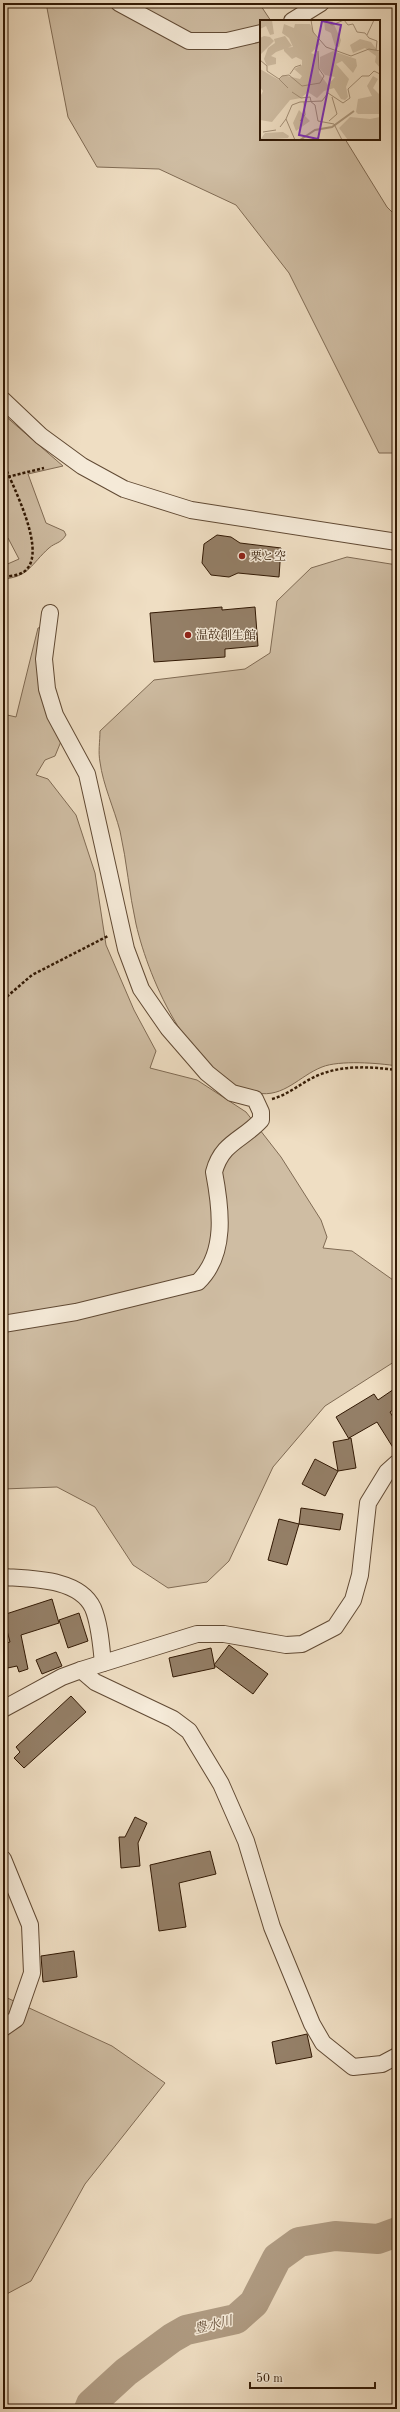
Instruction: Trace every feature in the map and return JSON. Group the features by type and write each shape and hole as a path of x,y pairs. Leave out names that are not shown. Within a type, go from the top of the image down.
{"street":[{"path":"119,3 189,41 227,41 260,33"},
{"path":"294,20 321,3"},
{"path":"3,400 42,436 82,466 124,489 191,510 397,542"},
{"path":"3,1324 83,1311 198,1282 206,1274 212,1263 221,1227 214,1172 216,1163 221,1153 262,1120 258,1103 255,1099 232,1093 207,1073 168,1028 141,989 126,949 87,774 55,715 47,689 44,659 50,613"},
{"path":"3,1709 62,1677 197,1634 224,1634 286,1645 302,1644 335,1627 353,1600 355,1594 360,1575 368,1503 387,1472 397,1463"},
{"path":"3,1577 60,1584 80,1592 92,1607 99,1627 103,1663"},
{"path":"81,1670 95,1682 173,1719 190,1732 221,1784 246,1841 272,1927 312,2024 322,2043 354,2067 382,2064 397,2056"},
{"path":"3,1860 30,1926 32,1973 16,2019 3,2028"}],"path":[{"path":"3,462 32,535 34,549 31,562 26,570 14,576 3,577"},
{"path":"3,478 44,468"},
{"path":"3,1000 32,975 108,936"},
{"path":"258,1103 284,1096 323,1073 361,1066 397,1070"}],"shaded area":[{"path":"46,3 259,3 270,20 260,20 260,140 346,140 387,207 397,217 397,453 379,453 289,273 236,205 159,169 97,167 68,117"},
{"path":"3,414 63,466 28,474 46,523 64,531 66,535 62,540 49,548 24,573 12,578 3,579 3,566 19,559 8,538 3,540 3,519 7,507 7,501 3,495"},
{"path":"347,557 397,565 397,1066 338,1063 322,1067 291,1085 275,1092 267,1094 257,1093 234,1085 213,1070 194,1049 177,1025 151,973 136,924 120,831 101,771 99,754 100,731 154,680 245,669 270,653 277,601 311,568"},
{"path":"41,627 62,739 55,756 45,760 36,775 48,779 76,815 95,873 106,945 134,1010 156,1051 150,1068 197,1080 246,1112 281,1157 321,1220 327,1237 323,1248 352,1251 393,1280 397,1279 397,1360 325,1406 273,1467 229,1561 207,1582 168,1588 133,1565 95,1507 57,1487 3,1489 3,714 16,717 38,628"},
{"path":"3,1996 112,2046 165,2083 85,2184 31,2281 3,2296"}],"building":[{"name":"栗と空","path":"217,535 231,537 240,543 281,548 279,577 238,573 229,577 211,575 202,563 204,544"},
{"name":"温故創生館","path":"222,607 222,610 255,607 258,646 225,649 225,657 154,662 150,613"},
{"path":"397,1387 397,1407 390,1412 397,1424 397,1454 377,1422 349,1438 351,1438 356,1468 338,1471 333,1442 349,1439 336,1417 374,1394 378,1400"},
{"path":"315,1459 338,1471 325,1496 302,1484"},
{"path":"301,1508 343,1514 340,1530 299,1524"},
{"path":"279,1519 299,1524 287,1565 268,1560"},
{"path":"52,1599 59,1623 21,1635 28,1669 19,1672 17,1666 3,1669 3,1644 10,1642 3,1615"},
{"path":"79,1613 88,1641 68,1648 59,1620"},
{"path":"229,1645 268,1674 253,1694 214,1665"},
{"path":"211,1648 215,1668 173,1677 169,1658"},
{"path":"56,1652 62,1666 42,1674 36,1660"},
{"path":"71,1696 86,1712 24,1768 14,1758 20,1752 16,1747"},
{"path":"135,1817 147,1823 138,1843 140,1866 121,1868 119,1837 125,1837"},
{"path":"210,1851 216,1874 179,1883 186,1927 159,1931 150,1865"},
{"path":"74,1951 77,1977 43,1982 41,1956"},
{"path":"307,2034 312,2057 276,2064 272,2042"}],"waterway":[{"name":"豊水川","path":"89,2409 91,2404 126,2372 172,2338 186,2330 236,2319 254,2303 277,2258 299,2242 335,2236 378,2239 397,2232"}],"place":[{"name":"栗と空","path":"242,556"},
{"name":"温故創生館","path":"188,635"}]}
